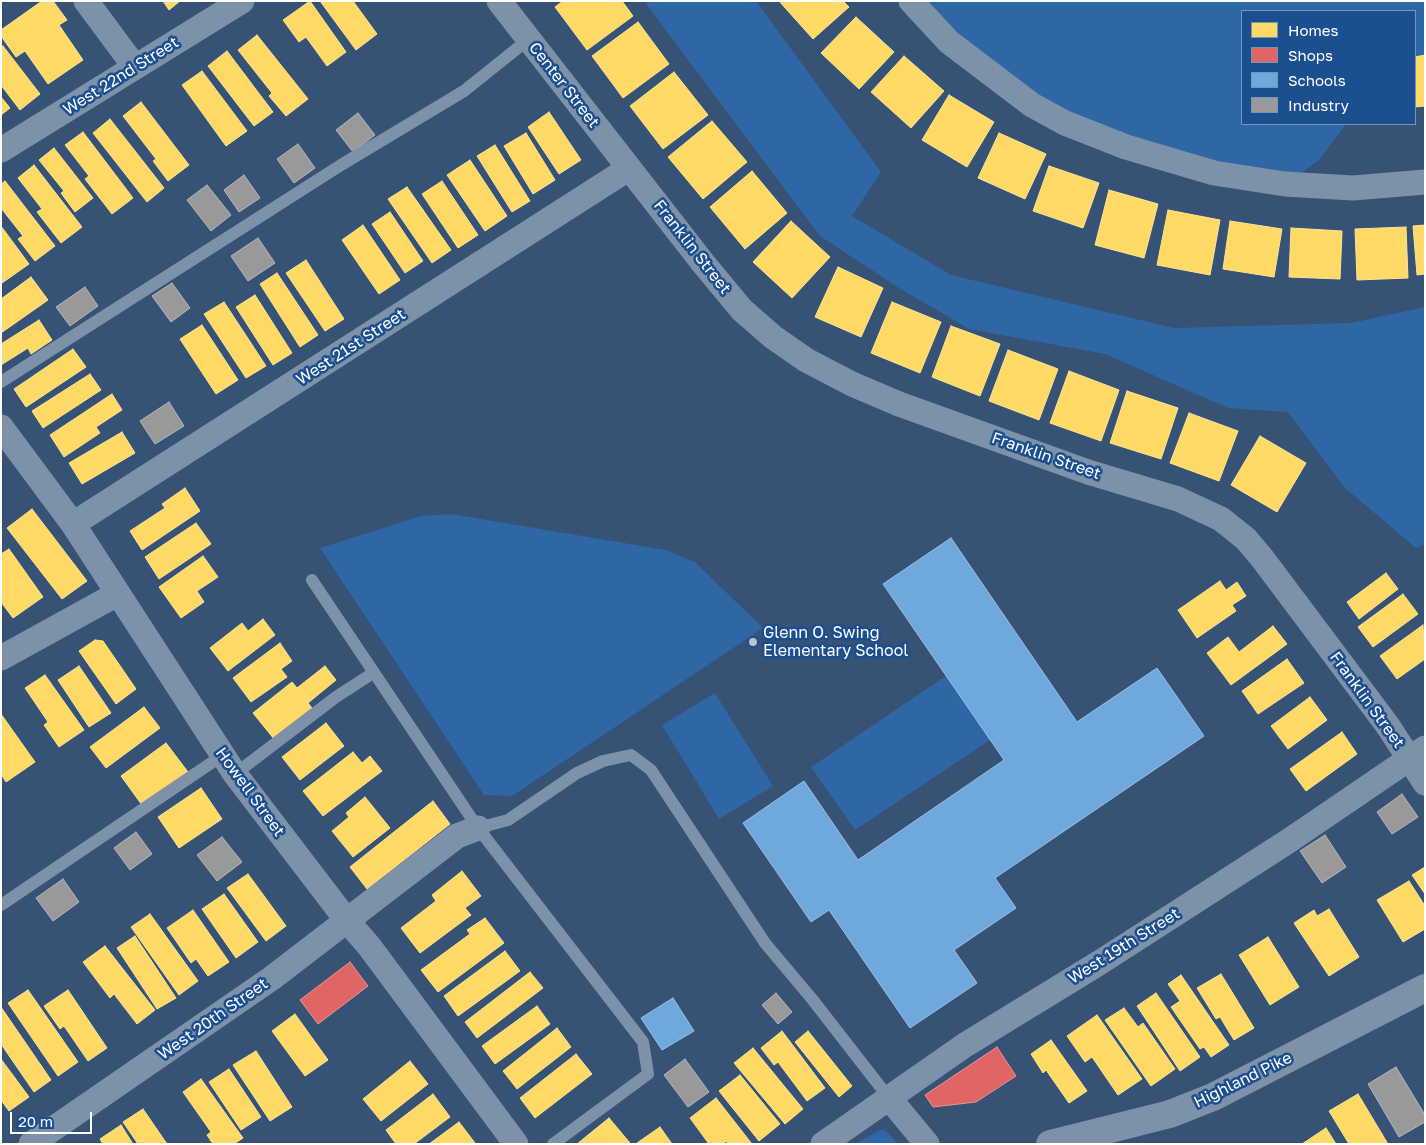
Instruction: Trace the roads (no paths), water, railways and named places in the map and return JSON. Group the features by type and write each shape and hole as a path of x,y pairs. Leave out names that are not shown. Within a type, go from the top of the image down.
{"street":[{"path":"86,1 136,66"},
{"name":"West 22nd Street","path":"1,150 242,1"},
{"name":"Center Street","path":"499,1 628,169"},
{"path":"911,1 949,42 1032,105 1065,123 1126,147 1214,174 1285,184 1353,188 1425,182"},
{"name":"West 21st Street","path":"73,524 628,169"},
{"name":"Franklin Street","path":"628,169 742,310 773,337 806,360 852,384 898,404 1088,472 1178,499 1221,519 1246,539 1262,558 1388,726 1417,754 1425,783"},
{"name":"Howell Street","path":"1,428 73,524 229,764 516,1144"},
{"path":"1,658 117,594"},
{"name":"West 19th Street","path":"823,1144 965,1045 1099,963 1290,840 1417,754"},
{"name":"West 20th Street","path":"31,1144 272,978 348,922 389,887 458,836 478,828"},
{"name":"Highland Pike","path":"1050,1144 1170,1114 1213,1097 1425,988"},
{"path":"890,1098 927,1144"}],"lane":[{"path":"1,382 341,165 464,91 529,40"},
{"path":"312,580 478,828 643,1042 648,1074 553,1144"},
{"path":"1,905 373,673"},
{"path":"478,828 508,820 577,773 603,761 631,755 651,770 765,944 812,998 890,1098"}],"place":[{"name":"Glenn O. Swing Elementary School","path":"753,642"}]}
